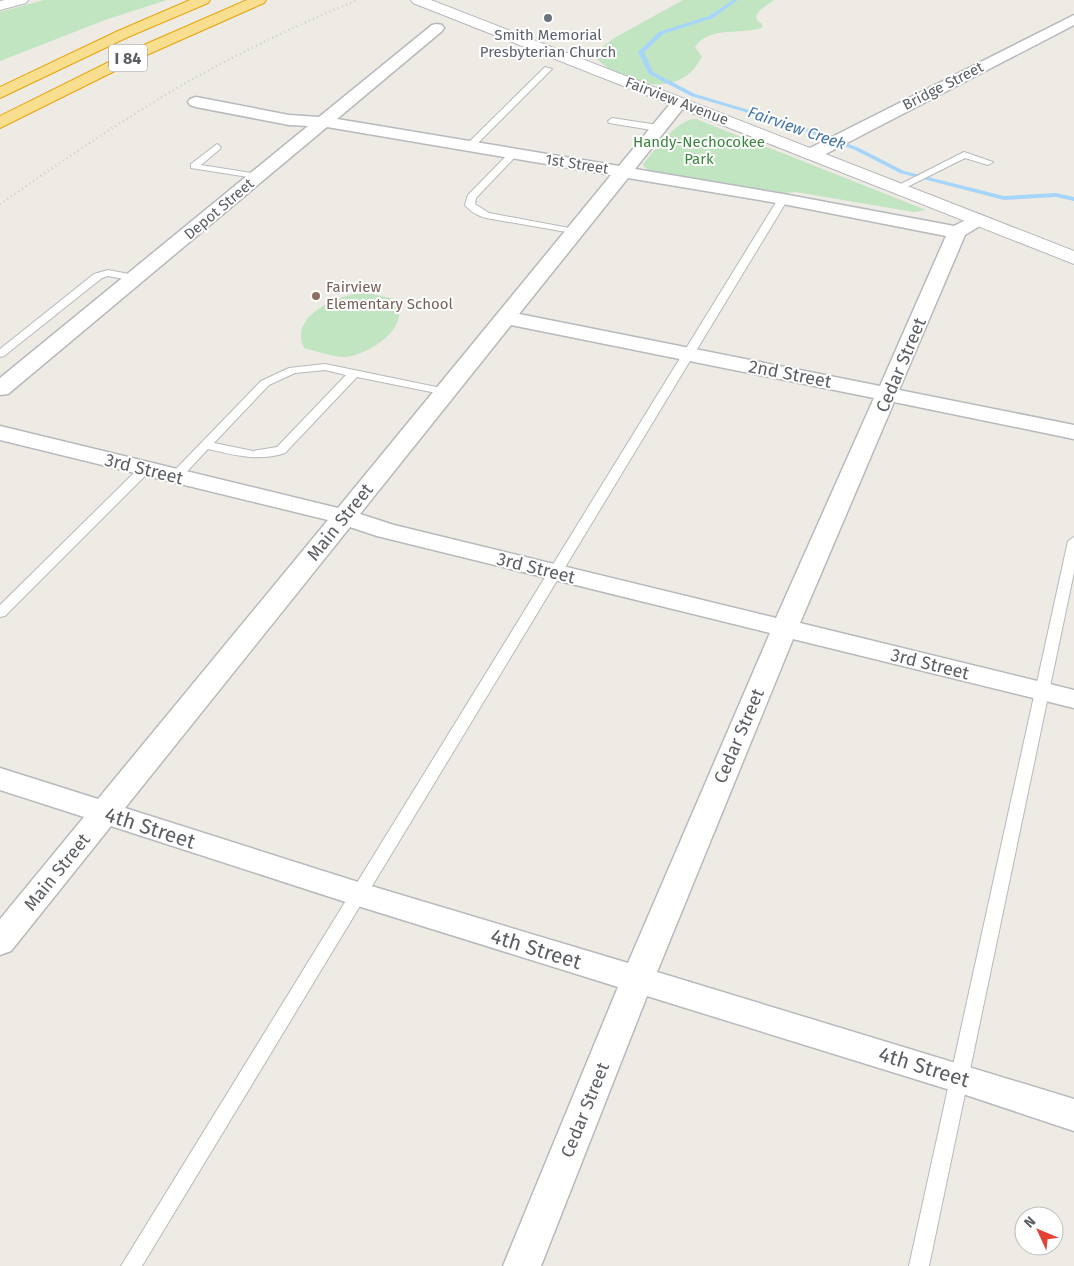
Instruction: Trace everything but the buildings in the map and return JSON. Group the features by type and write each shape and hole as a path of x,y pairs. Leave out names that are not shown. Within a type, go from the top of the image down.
{"highway":[{"name":"I 84","path":"0,94 100,45 203,0"},
{"name":"I 84","path":"0,123 142,51 259,0"}],"main road":[{"path":"0,6 21,0"},
{"name":"Fairview Avenue","path":"418,0 680,102 820,150 906,184 967,226 1074,258"}],"street":[{"name":"Bridge Street","path":"820,150 1074,19"},
{"name":"Depot Street","path":"0,389 437,28"},
{"name":"1st Street","path":"196,102 289,120 324,122 783,199 967,226"},
{"name":"Main Street","path":"0,942 680,102"},
{"path":"296,145 333,135 377,131"},
{"name":"Cedar Street","path":"522,1266 637,980 784,629 889,394 967,226"},
{"name":"2nd Street","path":"507,318 1074,432"},
{"name":"3rd Street","path":"0,432 145,469 344,516 386,531 1074,699"},
{"name":"4th Street","path":"0,779 358,894 960,1078 1074,1115"}],"lane":[{"path":"470,146 548,69"},
{"path":"612,121 658,128"},
{"path":"217,147 194,166 257,177"},
{"path":"513,154 471,197 470,205 475,210 486,215 575,232"},
{"path":"906,184 964,155 988,162"},
{"path":"131,1266 783,199"},
{"path":"0,354 98,276 108,273 135,278"},
{"path":"176,476 265,383 294,370 325,367 446,392"},
{"path":"206,444 258,456 270,455 281,450 354,373"},
{"path":"0,613 145,469"},
{"path":"919,1266 1074,540"}],"green space":[{"path":"44,0 167,0 105,20 0,61 0,12"},
{"path":"683,0 774,0 760,10 756,16 757,20 763,25 761,28 725,32 708,36 701,40 695,47 702,57 692,71 679,80 655,84 629,79 606,67 597,59 603,46 616,37"},
{"name":"Handy-Nechocokee Park","path":"696,119 926,210 914,212 796,192 785,193 650,171 644,167 643,164 674,129 689,120"},
{"path":"362,292 395,299 399,309 398,319 387,337 367,350 346,357 304,348 301,337 307,319 334,301"}],"waterway":[{"name":"Fairview Creek","path":"736,0 711,17 661,33 641,52 651,73 693,95 791,124 857,149 902,172 1004,198 1056,195 1074,199"}],"railway":[{"path":"0,204 103,134 182,85 264,42 357,0"}],"place":[{"name":"Smith Memorial Presbyterian Church","path":"548,18"},
{"name":"Fairview Elementary School","path":"316,296"}]}
